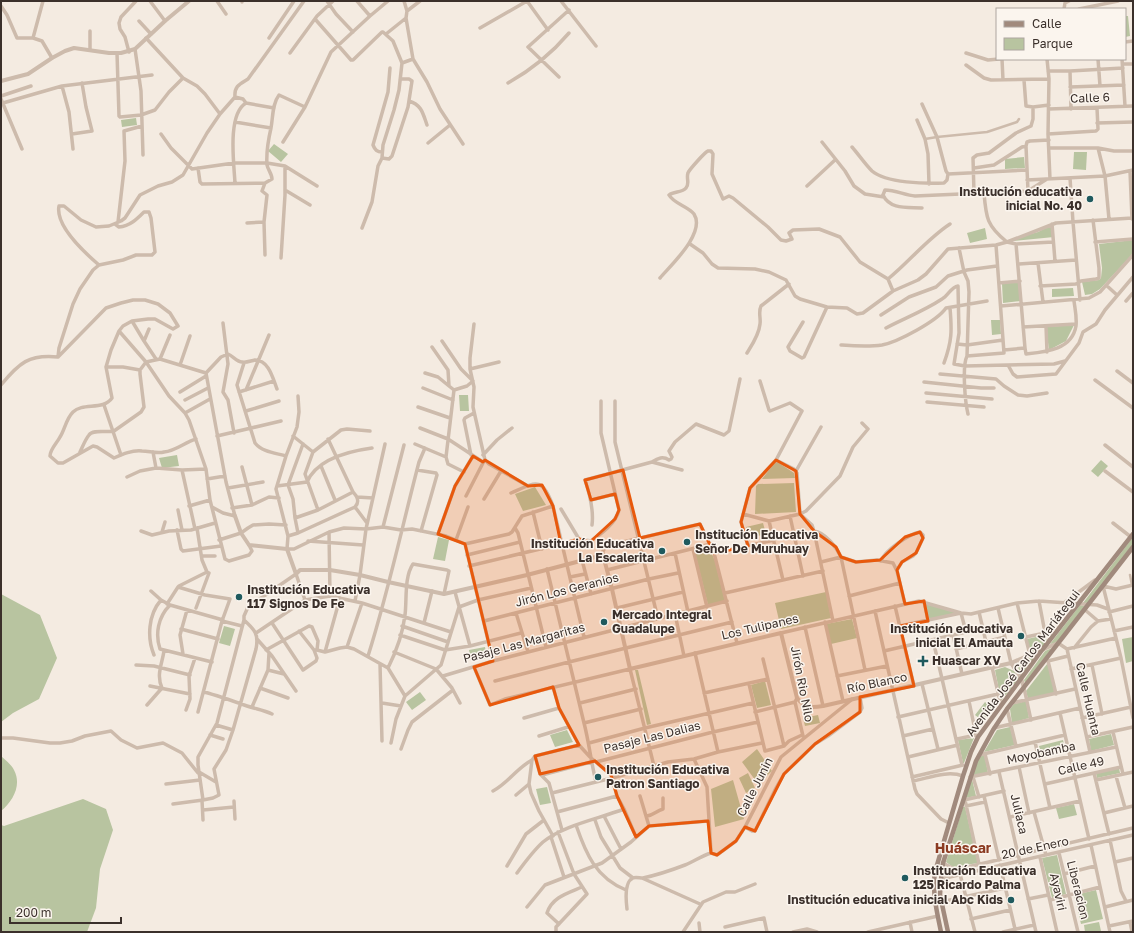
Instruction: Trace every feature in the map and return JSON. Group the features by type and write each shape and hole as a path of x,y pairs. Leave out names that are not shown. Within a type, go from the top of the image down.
{"main road":[{"name":"Avenida José Carlos Mariátegui","path":"941,932 935,902 934,879 936,866 963,776 964,765 969,757 977,736 1132,535"},
{"name":"Avenida José Carlos Mariátegui","path":"948,932 941,902 943,863 965,793 972,777 976,760 994,728 1012,703 1047,660 1058,643 1133,547"},
{"path":"969,757 971,761 976,760"},
{"path":"958,791 962,790 965,793"}],"street":[{"path":"33,38 43,1"},
{"path":"129,52 119,23 121,17 136,1"},
{"path":"150,1 165,21"},
{"path":"2,80 28,74 65,50 74,48 109,54 129,52 135,49 183,3 189,1"},
{"path":"217,1 226,14"},
{"path":"269,38 294,1"},
{"path":"98,264 83,252 73,239 60,217 59,207 61,205 64,206 81,220 92,226 100,228 116,223 125,218 140,195 158,186 180,178 220,114 235,97 234,92 236,86 240,82 248,79 304,1"},
{"path":"290,53 328,3 333,1"},
{"path":"357,1 370,16"},
{"path":"283,142 305,107 331,52 388,1"},
{"path":"404,1 407,11 406,18 413,59 427,82 440,109 463,144"},
{"path":"407,11 420,1"},
{"path":"480,28 502,17 526,1 548,30"},
{"path":"561,1 596,46"},
{"path":"1064,8 1064,3 1069,1"},
{"path":"1084,8 1118,1"},
{"path":"328,3 353,32"},
{"path":"1,6 7,15 17,38 33,38 42,41 52,58"},
{"path":"559,77 540,61 528,47 569,10"},
{"path":"386,34 406,18"},
{"path":"315,19 352,60 382,32 386,34 397,48 402,63 394,110 382,152 382,158 378,166 372,202 362,228"},
{"path":"139,21 150,34"},
{"path":"90,31 90,50"},
{"path":"508,83 523,75 551,52 569,33"},
{"path":"146,38 183,78 200,89 210,99 220,114"},
{"path":"135,49 142,90 141,114 143,155"},
{"path":"116,53 120,117 141,114 157,109 169,92 183,78"},
{"path":"966,53 988,60 996,59"},
{"path":"402,63 413,59"},
{"path":"1002,60 1003,80"},
{"path":"1047,60 1049,78 1049,179"},
{"path":"1098,60 1100,86"},
{"path":"1122,60 1125,106"},
{"path":"1048,71 1099,70 1133,64"},
{"path":"966,65 984,78 991,80 1049,78"},
{"path":"382,152 378,152 374,149 373,145 388,92 390,68"},
{"path":"1070,71 1071,109"},
{"path":"22,149 2,101 62,86 139,78 152,75"},
{"path":"382,158 389,159 392,156 409,101 412,81 409,79 400,79"},
{"path":"974,193 973,162 975,156 989,153 1016,133 1031,126 1034,107 1026,106 1024,80"},
{"path":"72,134 92,131 82,83"},
{"path":"1070,87 1124,85"},
{"path":"1,96 31,86"},
{"path":"62,86 69,112 73,150"},
{"path":"198,168 200,182 202,184 265,183 272,179 272,175 268,170 267,164 267,145 274,108 279,95 305,107"},
{"path":"235,97 243,99 246,103 274,108"},
{"path":"409,101 416,103 420,107 427,125"},
{"path":"235,183 232,144 235,122 239,110 246,103"},
{"path":"852,147 878,175 914,184 944,183 947,180 948,174 937,137 922,104"},
{"name":"Calle 6","path":"1034,107 1071,109 1133,106"},
{"path":"1048,134 1096,131 1098,129 1096,108"},
{"path":"925,139 987,132 1017,122 1019,119"},
{"path":"917,120 925,139 928,154 929,184"},
{"path":"235,122 271,128"},
{"path":"1097,122 1133,122"},
{"path":"428,143 450,125"},
{"path":"116,223 125,161 124,131 142,126"},
{"path":"160,134 171,148 192,169 234,163 284,166 317,186"},
{"path":"1028,191 1027,142 1049,140"},
{"path":"822,142 845,171 854,186 865,194 884,197"},
{"path":"948,174 994,165 1026,146"},
{"path":"1049,148 1098,148 1114,151 1133,151"},
{"path":"1098,148 1105,176 1109,219"},
{"path":"660,278 690,244 696,228 696,219 694,215 669,195 685,190 687,187 688,173 690,169 698,162 703,154 711,151 713,154 712,174 723,198 729,196 741,203 781,240 784,241 791,240 792,238 789,233 793,230 819,229 840,237 860,262 888,279 894,291"},
{"path":"807,186 836,160"},
{"path":"281,258 285,190 284,166"},
{"path":"974,170 1027,170"},
{"path":"690,244 703,253 712,264 718,268 755,269 769,272 783,278 789,284 795,296 800,299 827,307 846,308 860,314 894,291 918,280 926,274 946,251 959,248 996,245 1052,224 1109,219 1132,219 1132,171 1105,176 1028,180"},
{"path":"1070,178 1080,300"},
{"path":"922,208 893,206 886,201 883,195 885,190 915,196 1028,191 1049,179"},
{"path":"265,183 262,191 267,195 264,222 265,255"},
{"path":"285,190 310,205"},
{"path":"984,193 985,211 988,221 996,232 1007,242 1016,244 1054,242"},
{"path":"58,357 59,348 73,304 87,278 98,264 123,260 136,255 152,255 155,252 149,212 144,212 126,226 119,227 116,223"},
{"path":"1040,286 1076,284 1081,281 1096,280 1100,275 1093,220"},
{"path":"247,222 264,222"},
{"path":"888,279 904,266 939,231 950,224"},
{"path":"1052,224 1055,261"},
{"path":"1095,242 1133,239"},
{"path":"1016,244 1026,354 1047,352 1065,344 1074,331 1076,324 1074,301"},
{"path":"996,245 1004,350"},
{"path":"959,248 964,272 968,281 969,292 967,356 964,366 966,386 965,396 968,414"},
{"path":"1001,306 1074,301 1095,296 1133,255"},
{"path":"1018,264 1076,260"},
{"path":"1038,263 1043,302"},
{"path":"881,315 909,297 936,287 948,276 967,270 997,266"},
{"path":"1008,365 1012,374 1017,377 1048,376 1056,374 1079,343 1083,332 1096,324 1133,277"},
{"path":"999,283 1020,281"},
{"path":"747,353 759,331 761,324 759,312 761,306 789,284"},
{"path":"1106,285 1118,295"},
{"path":"886,328 941,300 946,297 955,286 958,286 959,333 954,364 964,366 1054,364 1065,361"},
{"path":"1126,301 1133,293"},
{"path":"1,385 16,368 32,358 44,356 58,357 106,308 133,300 144,300 158,304 170,313 178,326 174,329 155,319 132,321 123,326 119,331 111,350 106,367 109,384 113,395 110,402 104,405 77,409 73,412 68,418 61,437 50,452 50,456 58,463 63,463 93,446 97,447 112,458 133,451 164,452 177,448 196,438"},
{"path":"841,345 868,346 889,343 922,327 941,314 946,308 986,301"},
{"path":"803,322 788,347 790,351 802,358 804,357 827,307"},
{"path":"944,363 950,345 950,308"},
{"path":"132,321 144,341 158,359"},
{"path":"223,323 228,364 223,392 228,400 234,433"},
{"path":"466,496 484,461 474,413 473,381 470,369 474,324"},
{"path":"1023,327 1076,324"},
{"path":"1046,326 1047,352"},
{"path":"144,341 149,328"},
{"path":"119,331 146,362 169,396 185,413 196,438 206,469 210,500 219,540 225,559 229,561 249,555 252,551 241,533 232,508 206,374"},
{"path":"158,359 170,335"},
{"path":"246,390 269,335"},
{"path":"180,365 190,336"},
{"path":"442,340 461,369 473,381"},
{"path":"957,344 967,345 1003,340"},
{"path":"432,347 448,370 449,386"},
{"path":"967,356 1004,353 1004,350 1025,348"},
{"path":"227,354 240,362 244,363 255,360 265,364 269,369 277,389"},
{"path":"180,392 206,374 221,357 227,354"},
{"path":"78,454 89,434 92,432 114,431 141,412 144,407 140,370 146,362 158,359 206,374"},
{"path":"470,369 499,362"},
{"path":"244,363 238,382 239,392 256,443 258,447 286,456"},
{"path":"106,367 124,367 140,370"},
{"path":"1117,371 1133,383"},
{"path":"425,373 438,377 454,390"},
{"path":"940,374 996,379 1018,395 1027,396 1047,393"},
{"path":"592,525 593,515 591,500 585,480 652,462 658,458 671,459 672,457 669,451 675,442 696,424 724,436 729,431 740,379"},
{"path":"1095,380 1133,408"},
{"path":"239,392 274,381"},
{"path":"454,390 467,386 473,381"},
{"path":"748,546 741,522 750,488 776,460 802,411 790,403 770,411 760,381"},
{"path":"924,382 994,388"},
{"path":"185,400 208,388"},
{"path":"423,388 453,400"},
{"path":"454,390 446,457 448,464 464,472"},
{"path":"926,393 992,399"},
{"path":"298,396 299,412 297,427 276,489 288,536 287,548 305,600"},
{"path":"185,413 210,399"},
{"path":"246,411 280,401"},
{"path":"469,566 523,554 579,539 591,541 615,519 619,510 601,433 601,401"},
{"path":"615,401 615,442 640,538 658,619"},
{"path":"927,402 984,407"},
{"path":"104,405 114,431 120,455"},
{"path":"418,407 450,418"},
{"path":"438,534 455,486 472,456 464,420 474,413"},
{"path":"217,436 281,421"},
{"path":"743,514 769,521 800,514 806,511 840,476 853,446 868,429 862,423"},
{"path":"796,471 821,427"},
{"path":"420,428 448,439 472,456 484,461 528,486"},
{"path":"483,455 497,440 512,428"},
{"path":"318,510 305,474 313,452 341,430 347,429 370,431"},
{"path":"293,436 313,452"},
{"path":"288,536 298,533 355,507 358,504 357,497 353,492 328,439"},
{"path":"298,533 293,499 288,485 304,444"},
{"path":"355,601 367,523 385,444"},
{"path":"415,444 446,457"},
{"path":"383,527 404,445"},
{"path":"1105,445 1133,467"},
{"path":"308,482 315,470 336,456 357,450 372,448"},
{"path":"368,656 382,610 417,470 425,448"},
{"path":"153,452 156,468"},
{"path":"776,460 796,471 798,475 800,514 812,525 814,531 833,620"},
{"path":"652,462 682,470"},
{"path":"321,466 335,500"},
{"path":"242,467 252,505"},
{"path":"127,477 140,471 156,468 182,470 206,469"},
{"path":"182,470 189,506 208,574 196,608"},
{"path":"417,470 436,473 437,475 421,531"},
{"path":"484,499 501,471"},
{"path":"1105,471 1133,492"},
{"path":"207,479 225,476"},
{"path":"228,488 247,486 263,482"},
{"path":"277,486 308,482"},
{"path":"511,492 537,483 542,485 548,495 562,544 584,637"},
{"path":"295,518 318,510 353,492"},
{"path":"591,500 615,494"},
{"path":"232,508 252,505 269,497 279,498"},
{"path":"357,497 373,498"},
{"path":"189,506 210,500"},
{"path":"249,545 294,549 329,532 344,528 366,529 383,527 401,530 412,529 438,534 464,544 509,534 515,528 522,516 552,506"},
{"path":"212,507 224,513 235,516"},
{"path":"355,507 367,523"},
{"path":"456,540 468,507"},
{"path":"562,509 579,539"},
{"path":"178,510 182,530"},
{"path":"533,512 542,549"},
{"path":"790,516 803,576"},
{"path":"769,521 783,580"},
{"path":"162,532 165,522"},
{"path":"142,531 152,535 162,532 196,528 215,523"},
{"path":"219,540 241,533 253,525 270,524 286,526"},
{"path":"654,766 603,555 604,548 606,546 700,524 714,553 737,643"},
{"path":"1113,524 1132,535"},
{"path":"515,528 518,533 527,575 546,647"},
{"path":"177,530 182,550 221,546"},
{"path":"814,531 819,532 832,543 842,557 865,670"},
{"path":"329,532 330,596"},
{"path":"881,561 884,556 902,540 911,534 920,532 923,535 923,538 916,553 914,556 902,562 897,570"},
{"path":"714,553 774,540"},
{"path":"308,541 363,545"},
{"path":"467,555 520,542"},
{"path":"464,544 493,661"},
{"path":"607,570 710,544"},
{"path":"693,549 707,607"},
{"path":"675,553 678,573 688,612"},
{"path":"204,820 198,757 216,725 225,697 244,620 245,610 300,570 330,570 360,575 444,594 527,575 603,555"},
{"path":"202,556 215,556"},
{"path":"821,562 842,557 856,562 881,561 893,563 897,570 905,604"},
{"path":"582,560 591,594"},
{"path":"388,668 405,616 407,586 412,566 415,563 449,571 444,594"},
{"path":"547,570 580,703 596,782"},
{"path":"725,593 823,571"},
{"path":"207,572 178,588 158,623 157,633 160,648 164,651 183,654 212,662"},
{"name":"Jirón Los Geranios","path":"484,621 678,573"},
{"path":"570,578 586,574"},
{"path":"1130,575 1133,585 1116,589 1102,586 1121,658 1133,718"},
{"path":"1064,603 1099,577"},
{"path":"849,596 900,583"},
{"path":"178,588 230,599 198,712"},
{"path":"459,607 478,600 531,588"},
{"path":"151,591 168,604 242,626"},
{"path":"424,623 432,591"},
{"path":"455,592 470,646"},
{"path":"616,608 683,592"},
{"path":"256,633 305,600 330,596 362,603 451,632"},
{"path":"325,652 340,598"},
{"path":"154,656 151,648 150,630 157,604 161,600"},
{"name":"Pasaje Las Margaritas","path":"442,676 584,637 727,601"},
{"path":"928,621 924,601 962,613 971,614 1017,603 1038,601 1078,604 1086,607 1098,621"},
{"name":"Los Tulipanes","path":"630,669 695,652 833,620 924,601"},
{"path":"1026,637 1045,633 1038,601"},
{"path":"347,647 362,603"},
{"path":"1017,603 1030,656"},
{"path":"1086,607 1097,605 1108,610 1133,606"},
{"path":"895,606 914,686"},
{"path":"391,743 396,719 405,696 441,665 459,607"},
{"path":"998,608 1011,663 1021,678 1031,720"},
{"path":"183,654 181,629 187,610"},
{"path":"875,611 898,717 917,794 941,819 949,823"},
{"path":"978,612 986,642"},
{"path":"516,613 528,652"},
{"path":"900,626 962,613"},
{"path":"884,651 966,632 962,613"},
{"path":"675,614 684,656"},
{"path":"1074,648 1090,627 1098,621 1111,618"},
{"path":"173,804 203,800 218,796 214,769 226,750 233,730 256,649 256,633 244,620"},
{"path":"495,681 732,622"},
{"path":"825,622 843,701"},
{"path":"266,650 283,640 299,631 309,626 312,627 318,641 316,650 317,660 303,670 283,640 272,623"},
{"path":"402,626 448,642"},
{"path":"806,627 823,706"},
{"path":"1114,631 1133,627"},
{"path":"181,629 218,639"},
{"path":"299,631 316,650 325,652 347,647 368,656 388,668 405,696"},
{"path":"400,635 445,650 470,646 522,633"},
{"name":"Jirón Rio Nilo","path":"781,633 803,737"},
{"path":"953,635 962,674"},
{"path":"956,649 1005,637"},
{"path":"1058,643 1067,649 1116,638"},
{"path":"257,639 270,653 296,691"},
{"path":"912,777 964,765 956,739 933,640"},
{"name":"Río Blanco","path":"796,700 806,707 823,706 1011,663 1058,643"},
{"name":"Calle Huanta","path":"1067,649 1090,752"},
{"path":"162,688 159,677 164,651"},
{"path":"394,652 436,669 453,690 460,702"},
{"path":"695,652 718,752"},
{"path":"252,707 268,670 270,653"},
{"path":"1056,694 1047,660 1068,656"},
{"path":"186,710 190,699 190,675 195,658"},
{"path":"1071,669 1121,658"},
{"path":"764,659 784,746"},
{"path":"380,664 382,741"},
{"path":"136,665 160,667 190,675"},
{"path":"1092,665 1102,714"},
{"path":"837,676 887,666"},
{"path":"474,667 490,705 505,699 630,669"},
{"path":"992,667 1001,705"},
{"path":"268,670 284,675"},
{"path":"704,693 768,679"},
{"path":"749,684 765,751 784,746 789,741 803,737"},
{"path":"922,684 938,750"},
{"path":"150,686 190,694"},
{"path":"553,687 559,708 568,727 579,744 590,757 611,775 617,796 636,837"},
{"path":"147,705 162,688"},
{"path":"260,688 288,698"},
{"path":"580,703 636,689"},
{"path":"1012,703 1075,689"},
{"path":"401,749 412,722 453,690"},
{"path":"204,692 225,697 252,707 259,708 272,714"},
{"path":"898,717 998,694"},
{"path":"745,827 752,832 756,831 784,774 815,744 860,712 862,708 860,697"},
{"name":"Calle Junin","path":"642,878 688,864 701,856 713,854 717,855 736,840 745,827 781,757 803,737 852,699"},
{"path":"755,712 796,700"},
{"path":"956,739 977,736 969,701"},
{"path":"382,703 401,706"},
{"path":"589,744 645,728 753,703"},
{"path":"1082,718 1131,707"},
{"path":"524,718 559,708"},
{"path":"994,728 1080,708"},
{"path":"584,723 641,709"},
{"path":"1008,709 1016,746"},
{"path":"1060,713 1089,839"},
{"name":"Pasaje Las Dalias","path":"596,762 758,722"},
{"path":"216,725 233,730"},
{"path":"539,736 568,727"},
{"path":"1087,737 1133,727"},
{"path":"903,736 933,729"},
{"path":"1,738 13,738 50,744 72,741 85,736 111,731 121,740 137,748 162,743 182,754 199,773 216,782"},
{"path":"1113,732 1123,774"},
{"path":"210,735 223,740"},
{"path":"979,755 1065,735"},
{"path":"1035,742 1050,808"},
{"path":"552,793 668,762 694,759 718,752 762,743"},
{"path":"493,791 503,786 535,756 579,744"},
{"path":"908,756 958,745"},
{"name":"Moyobamba","path":"972,777 1116,747"},
{"path":"985,754 990,774"},
{"path":"535,756 542,776 547,780 552,793 560,831 574,874 586,894 556,927 556,932"},
{"path":"694,759 707,787 708,822 713,854"},
{"path":"532,760 529,784 531,793 552,836 564,877"},
{"name":"Pasaje Las Dalias","path":"542,776 591,762"},
{"path":"1019,767 1029,813"},
{"name":"Calle 49","path":"1045,784 1121,767"},
{"name":"Juliaca","path":"999,772 1036,932"},
{"path":"1096,780 1133,772"},
{"path":"913,781 948,773 955,773 963,776"},
{"path":"1094,773 1109,834"},
{"path":"1116,776 1124,808"},
{"path":"972,777 979,797"},
{"path":"166,784 200,780"},
{"path":"516,795 529,784"},
{"path":"979,864 964,800 1004,791"},
{"path":"557,812 617,796"},
{"path":"640,796 649,826"},
{"path":"984,796 999,860"},
{"path":"647,816 663,809 663,798"},
{"path":"234,801 235,819"},
{"path":"1010,817 1080,801"},
{"path":"966,806 985,802"},
{"path":"1104,813 1133,806"},
{"path":"203,810 234,807"},
{"path":"517,873 532,853 542,843 560,831 624,809"},
{"path":"1034,812 1046,855"},
{"path":"604,816 621,849"},
{"path":"507,866 526,834 544,820"},
{"path":"595,820 601,837 620,868 633,878 642,878 700,904"},
{"path":"527,907 545,885 595,867 613,856 649,826 708,822"},
{"path":"576,825 584,847 598,871 613,884 626,890"},
{"name":"20 de Enero","path":"943,863 954,869 999,860 1133,828"},
{"name":"20 de Enero","path":"941,879 1133,835"},
{"path":"1110,840 1121,890 1126,902"},
{"path":"1091,845 1110,932"},
{"name":"Liberacion","path":"1059,852 1078,932"},
{"name":"Ayaviri","path":"1040,857 1057,932"},
{"path":"1115,862 1133,858"},
{"path":"1000,865 1010,910 1018,930"},
{"path":"1064,874 1095,866"},
{"path":"960,874 975,932"},
{"path":"627,909 626,890 633,878"},
{"path":"683,932 697,912 700,904 706,900 721,894 735,892 755,884"},
{"path":"559,924 548,913 549,909 560,896 582,887"},
{"path":"1050,900 1100,887"},
{"path":"941,902 1005,888"},
{"path":"1028,899 1048,895"},
{"path":"1104,907 1133,900"},
{"path":"971,919 1010,910"},
{"path":"868,932 938,916"},
{"path":"725,927 764,918 767,932"},
{"path":"1109,926 1131,921 1132,932"},
{"path":"910,922 912,932"},
{"path":"699,923 700,932"},
{"path":"1004,932 1018,930 1034,925"},
{"path":"890,927 891,932"},
{"path":"793,932 808,930 817,932"}],"highlighted area":[{"path":"473,456 483,462 485,460 528,486 542,485 553,506 561,544 579,539 590,542 615,519 619,510 615,494 591,500 585,480 623,470 640,538 700,524 714,553 748,546 741,522 750,488 776,460 796,471 800,514 814,531 836,547 841,557 856,562 880,560 905,537 920,532 923,538 916,553 902,562 897,570 905,604 924,601 928,621 900,626 914,686 860,697 860,712 815,744 784,774 755,831 745,827 736,841 717,855 711,853 708,821 649,826 636,837 617,796 611,775 595,761 540,774 535,756 579,745 559,708 553,687 490,705 474,667 493,661 465,544 438,534 455,486"}],"green space":[{"path":"1126,16 1128,16 1130,36 1126,37"},
{"path":"136,118 137,125 122,127 121,120"},
{"path":"274,144 288,154 281,162 268,151"},
{"path":"1074,152 1087,152 1086,170 1073,169"},
{"path":"1024,157 1025,168 1005,169 1005,159"},
{"path":"1053,224 1054,237 1013,241 1019,237 1038,232"},
{"path":"985,228 987,239 970,243 967,233"},
{"path":"1133,240 1133,252 1130,257 1100,289 1092,294 1085,295 1082,282 1099,280 1101,278 1102,268 1099,244"},
{"path":"1019,282 1021,301 1003,303 1002,284"},
{"path":"1073,288 1074,296 1052,297 1052,289"},
{"path":"991,320 1000,320 1001,334 992,335"},
{"path":"1074,325 1066,341 1049,350 1046,327"},
{"path":"459,395 468,395 469,411 460,411"},
{"path":"177,455 179,466 162,468 159,458"},
{"path":"1101,460 1108,466 1098,477 1091,471"},
{"path":"776,461 794,473 795,478 762,479"},
{"path":"794,483 796,512 755,514 756,486 758,484"},
{"path":"535,487 546,505 523,511 515,494"},
{"path":"763,523 766,534 749,538 746,527"},
{"path":"438,537 449,540 445,561 433,559"},
{"path":"1133,537 1133,544 1088,603 1083,603"},
{"path":"708,545 715,561 725,601 708,605 694,549"},
{"path":"826,592 831,618 781,629 775,603"},
{"path":"1,594 40,615 57,658 39,699 13,713 1,722"},
{"path":"925,603 957,613 929,619"},
{"path":"1080,605 1084,607 1057,643 1050,644"},
{"path":"852,619 857,638 831,644 826,624"},
{"path":"224,626 235,629 230,646 219,643"},
{"path":"1045,635 1047,642 1041,649 1030,654 1027,639"},
{"path":"1133,637 1133,661 1126,663 1122,639"},
{"path":"485,647 487,658 471,661 469,650"},
{"path":"1052,648 1025,683 1024,680 1045,651"},
{"path":"1034,656 1035,657 1022,675 1016,664"},
{"path":"1047,664 1055,693 1028,699 1026,691"},
{"path":"1005,667 1014,671 1019,678 1001,701 995,670"},
{"path":"635,670 638,670 651,724 647,725"},
{"path":"765,681 771,705 757,708 751,685"},
{"path":"420,692 426,700 412,710 406,702"},
{"path":"1026,701 1029,718 1012,723 1010,709 1014,704"},
{"path":"985,702 993,709 983,721 975,715"},
{"path":"818,715 820,723 805,726 803,718"},
{"path":"1010,727 1015,745 984,752 997,730"},
{"path":"567,730 573,742 555,747 550,735"},
{"path":"1111,734 1114,745 1091,751 1089,739"},
{"path":"974,738 964,763 963,763 958,740"},
{"path":"1063,740 1066,752 1042,758 1039,746"},
{"path":"757,749 772,771 758,784 742,762"},
{"path":"983,755 985,757 988,773 972,776 980,756"},
{"path":"1,756 13,768 16,776 17,787 12,798 1,811"},
{"path":"1119,768 1120,773 1097,778 1096,773"},
{"path":"748,773 755,788 746,793 739,778"},
{"path":"972,779 976,796 965,798"},
{"path":"733,780 744,819 715,827 711,789"},
{"path":"547,787 551,803 540,805 536,789"},
{"path":"83,799 106,809 113,830 100,869 96,908 87,932 1,932 1,825 4,826"},
{"path":"1074,804 1077,815 1059,819 1056,808"},
{"path":"963,807 965,807 978,863 953,867 946,862"},
{"path":"1057,855 1066,894 1052,898 1042,858"},
{"path":"1096,890 1103,919 1081,924 1074,895"},
{"path":"1099,922 1101,931 1085,932 1084,925"}],"place":[{"name":"Institución educativa inicial No. 40","path":"1090,199"},
{"name":"Institución Educativa Señor De Muruhuay","path":"687,542"},
{"name":"Institución Educativa La Escalerita","path":"662,551"},
{"name":"Institución Educativa 117 Signos De Fe","path":"239,597"},
{"name":"Mercado Integral Guadalupe","path":"604,622"},
{"name":"Institución educativa inicial El Amauta","path":"1021,636"},
{"name":"Huascar XV","path":"923,661"},
{"name":"Institución Educativa Patron Santiago","path":"598,777"},
{"name":"Institución Educativa 125 Ricardo Palma","path":"905,878"},
{"name":"Institución educativa inicial Abc Kids","path":"1011,900"}],"district":[{"name":"Huáscar","path":"963,848"}]}
